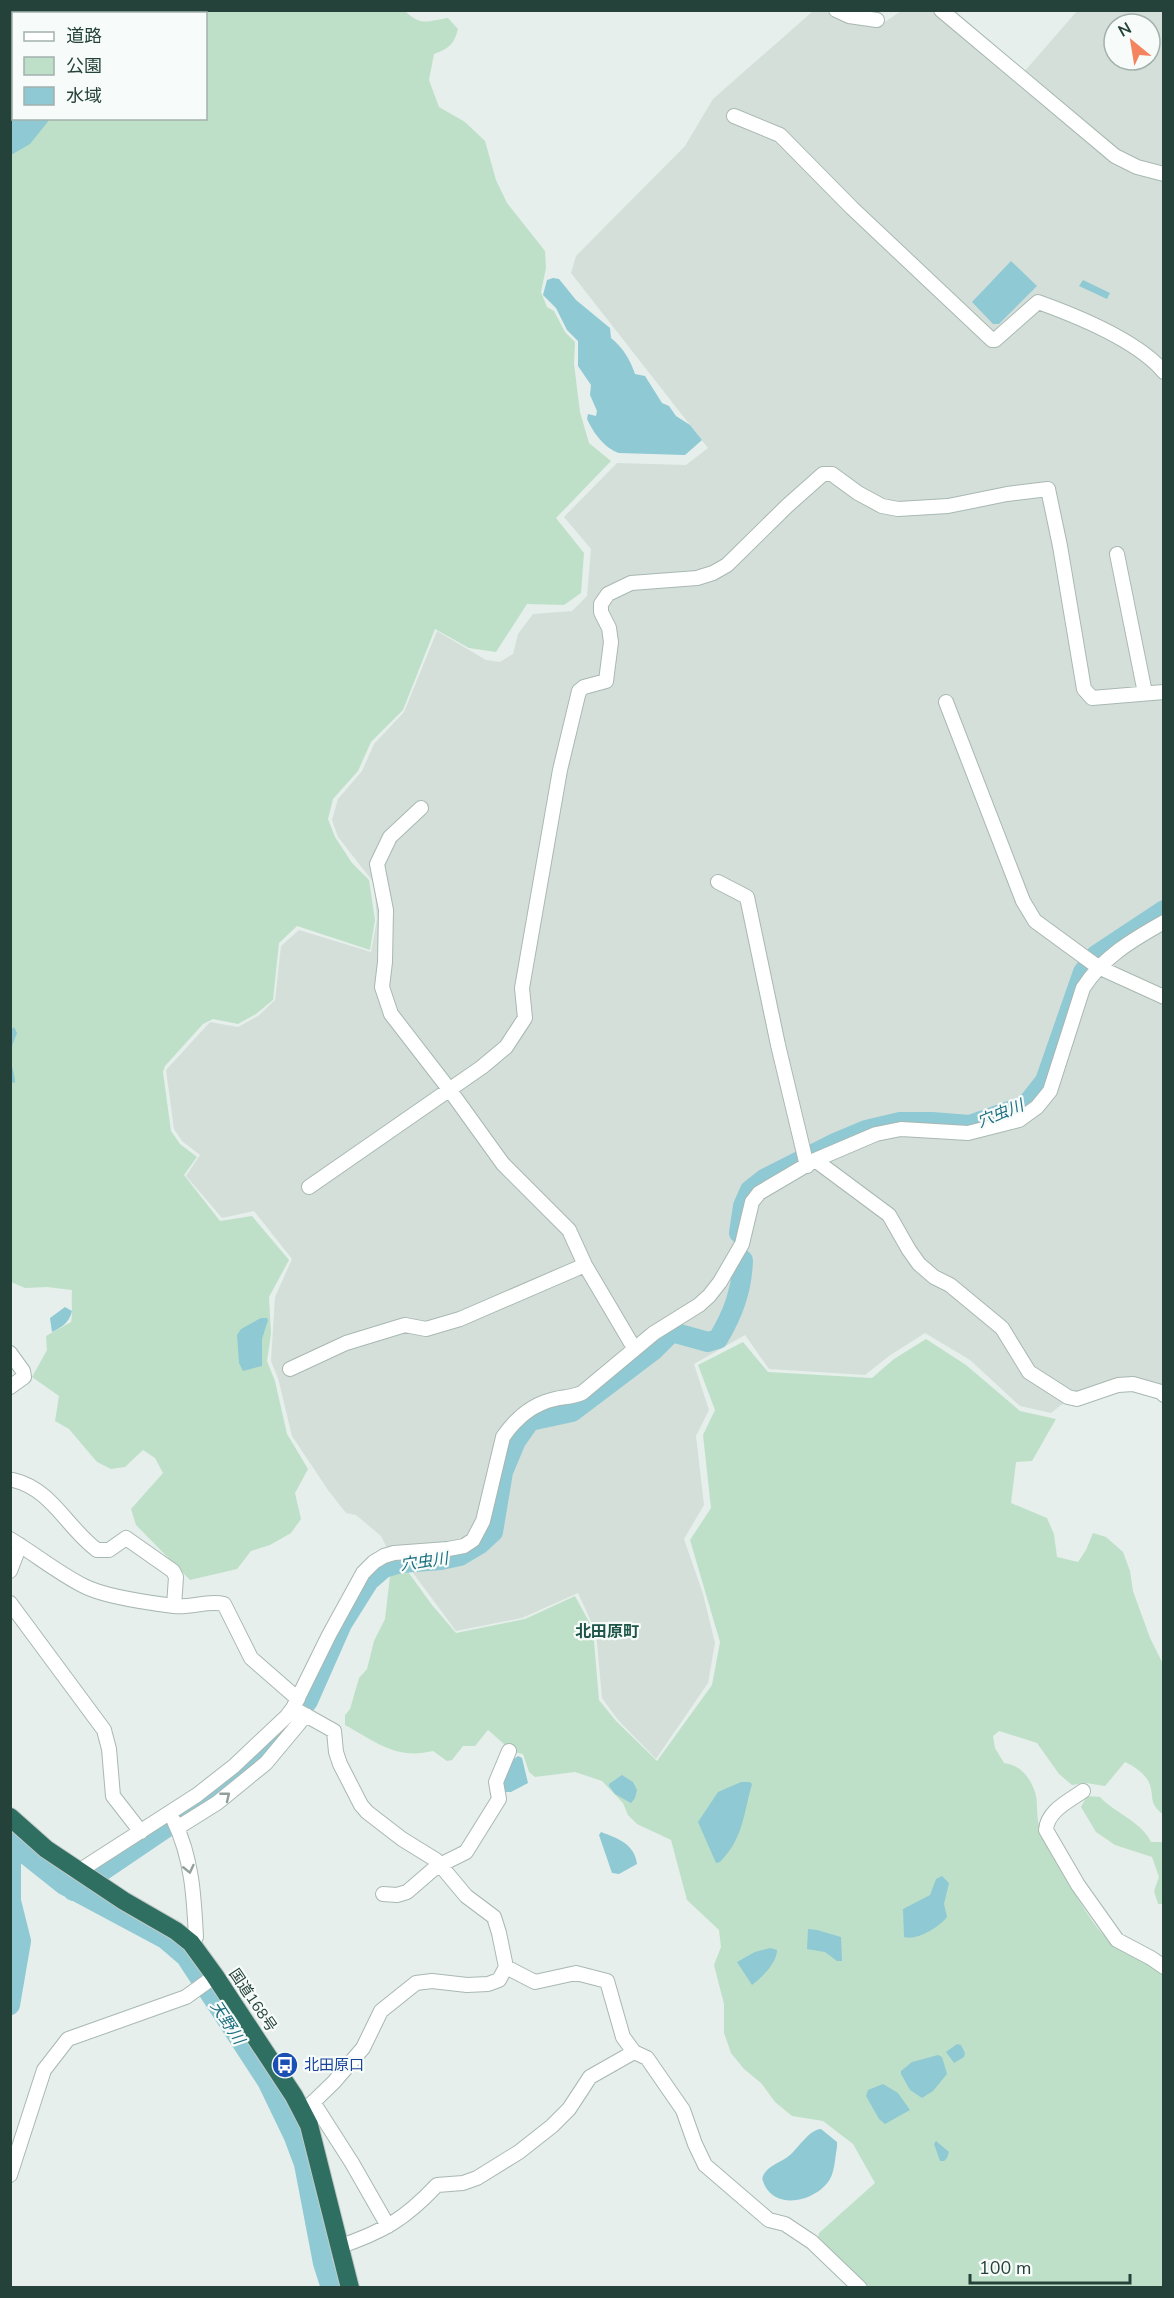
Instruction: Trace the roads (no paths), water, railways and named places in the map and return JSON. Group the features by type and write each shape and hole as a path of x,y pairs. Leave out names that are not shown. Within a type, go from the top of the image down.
{"highway":[{"name":"国道168号","path":"10,1817 46,1849 176,1931 191,1943 215,1976 308,2107 350,2288"}],"street":[{"path":"836,10 849,16 876,20"},
{"path":"940,10 1115,156 1137,166 1164,174"},
{"path":"734,116 780,135 852,208 992,340 995,340 1038,302 1101,328 1136,349 1164,372"},
{"path":"309,1187 482,1067 506,1047 525,1018 522,988 560,770 579,691 584,687 606,681 611,642 609,628 601,612 601,604 608,594 631,583 697,578 713,573 727,565 823,474 832,474 858,493 882,506 898,509 948,506 1007,494 1048,489 1084,689 1092,698 1164,692"},
{"path":"1117,554 1145,693"},
{"path":"946,702 1027,908 1035,921 1098,967 1164,997"},
{"path":"421,808 390,837 377,864 386,910 382,987 391,1014 503,1164 568,1230 585,1265 634,1348"},
{"path":"718,882 747,897 778,1045 811,1163 889,1215 919,1264 934,1277 960,1292 1002,1328 1029,1372 1068,1397 1077,1399 1118,1385 1134,1384 1164,1395"},
{"path":"79,1871 171,1814 234,1766 296,1703 329,1635 363,1573 384,1556 394,1552 448,1549 464,1546 473,1540 483,1521 503,1437 508,1429 532,1407 546,1401 582,1394 634,1348 709,1296 742,1244 752,1202 759,1193 811,1163 857,1141 884,1132 901,1129 968,1133 1026,1116 1050,1091 1083,988 1098,967 1118,950 1164,922"},
{"path":"290,1369 346,1343 405,1325 426,1329 460,1319 585,1265"},
{"path":"10,1353 23,1371 24,1377 10,1387"},
{"path":"11,1477 38,1490 76,1532 97,1550 109,1550 126,1538 173,1571 176,1577 174,1606"},
{"path":"10,1571 15,1542 86,1587 137,1600 174,1606 196,1606 213,1602 224,1604 251,1658 306,1714 334,1731 340,1764 367,1812 441,1865 466,1896 494,1917 506,1967 498,1980 488,1984 467,1985 432,1981 416,1983 381,2011 363,2048 334,2082 308,2107 352,2163 388,2226"},
{"path":"10,1603 104,1730 109,1749 113,1796 141,1832"},
{"path":"177,1828 217,1803 266,1762 306,1714"},
{"path":"383,1894 397,1895 407,1892 441,1865 466,1852 499,1798 496,1782 508,1751"},
{"path":"1083,1791 1051,1815 1046,1821 1046,1830 1078,1885 1117,1940 1164,1967"},
{"path":"171,1814 193,1884 196,1937 191,1943"},
{"path":"506,1967 535,1982 576,1973 607,1981 623,2037 634,2052 646,2058 683,2110 694,2144 705,2164 769,2220 785,2224 812,2242 860,2288"},
{"path":"10,2175 44,2070 68,2039 186,1997 215,1976"},
{"path":"339,2247 388,2226 405,2216 437,2185 463,2183 477,2178 531,2144 569,2109 590,2078 634,2052"}],"water":[{"path":"12,101 12,120 49,120 30,144 11,155"},
{"path":"1011,261 1037,286 999,324 993,324 972,302"},
{"path":"559,279 576,300 610,328 611,338 626,354 635,374 645,376 662,403 669,406 676,416 690,425 702,440 685,455 619,453 604,443 596,434 587,419 588,414 596,416 597,411 590,395 591,385 578,366 578,341 567,330 556,308 543,295 547,280"},
{"path":"1083,280 1110,293 1107,299 1079,286"},
{"path":"14,1027 17,1033 11,1055 15,1083 10,1082 11,1030"},
{"path":"65,1307 72,1311 69,1319 52,1332 50,1318"},
{"path":"261,1318 268,1320 262,1339 262,1366 243,1371 239,1363 237,1335 241,1329"},
{"path":"518,1756 522,1758 528,1783 511,1792 500,1792 505,1772"},
{"path":"622,1775 633,1782 637,1790 631,1803 615,1794 609,1786"},
{"path":"741,1782 752,1784 742,1825 728,1853 716,1863 698,1822 718,1792"},
{"path":"601,1832 619,1839 629,1847 636,1857 637,1864 619,1874 612,1873 599,1835"},
{"path":"942,1876 949,1883 944,1904 947,1917 927,1932 915,1937 904,1937 903,1909 930,1895 936,1879"},
{"path":"808,1929 841,1937 842,1961 837,1961 825,1952 807,1949"},
{"path":"770,1948 777,1950 772,1965 752,1985 737,1962 755,1952"},
{"path":"957,2044 961,2045 965,2053 964,2057 954,2063 946,2052"},
{"path":"938,2055 942,2057 947,2074 933,2091 922,2098 910,2090 901,2071 912,2062"},
{"path":"883,2084 898,2093 910,2110 885,2124 879,2119 866,2096 868,2090"},
{"path":"821,2129 837,2142 834,2168 830,2179 817,2192 798,2200 779,2198 771,2194 763,2180 766,2171 790,2155 812,2132"},
{"path":"936,2141 949,2152 944,2161 940,2161 934,2144"}],"waterway":[{"name":"穴虫川","path":"739,1233 743,1206 750,1190 764,1179 835,1143 866,1130 900,1122 970,1125 1026,1105 1045,1081 1083,972 1096,955 1164,910"},
{"name":"穴虫川","path":"73,1891 222,1790 280,1736 308,1701 342,1624 369,1581 384,1568 401,1563 460,1556 480,1544 493,1532 503,1472 516,1441 530,1421 572,1412 654,1350 672,1332 708,1342 718,1339 736,1301 743,1260"},
{"name":"天野川","path":"10,1842 64,1885 165,1939 186,1957 267,2081 294,2137 304,2164 323,2263 331,2288"},
{"path":"10,2005 21,1941 11,1901 11,1843"}],"place":[{"name":"北田原口","path":"285,2065"}],"district":[{"name":"北田原町","path":"607,1631"}]}
